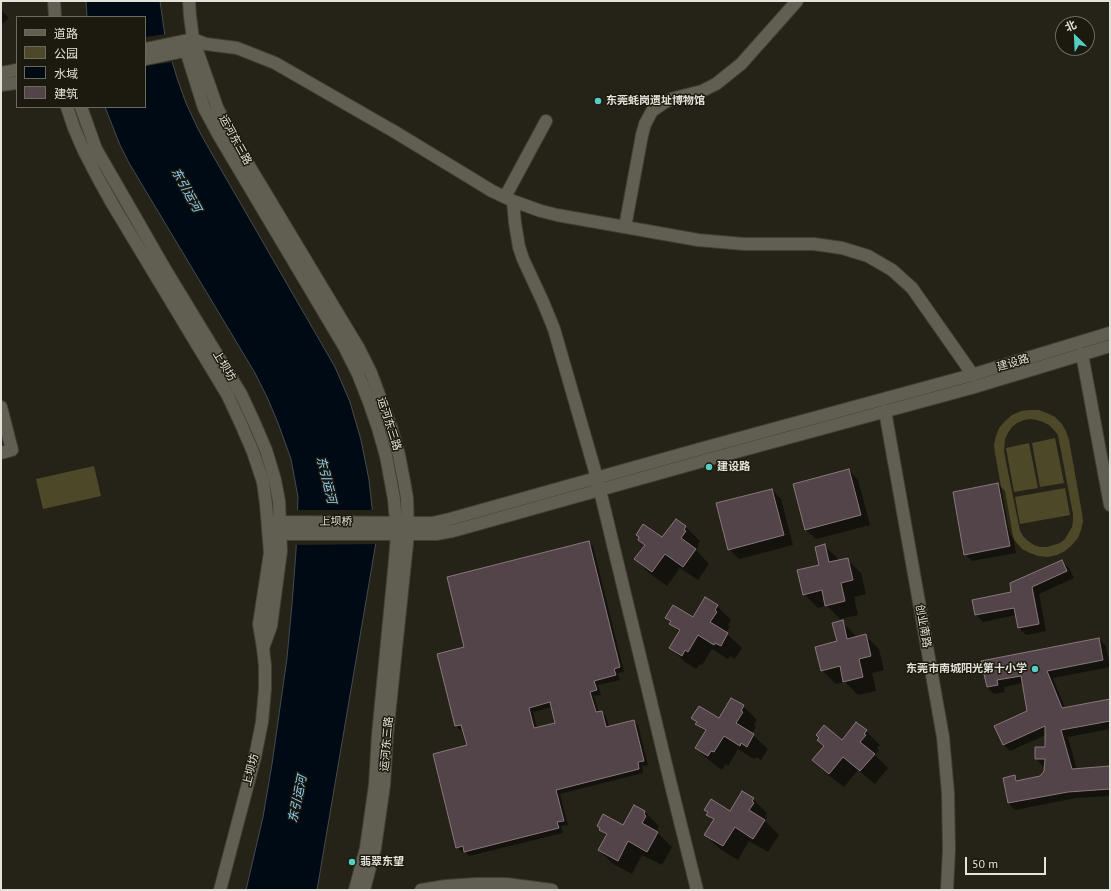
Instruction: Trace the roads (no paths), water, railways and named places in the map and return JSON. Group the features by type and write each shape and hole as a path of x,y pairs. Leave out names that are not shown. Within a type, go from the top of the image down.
{"street":[{"path":"54,1 55,16"},
{"name":"运河东三路","path":"189,1 193,45 217,107 230,134 358,347 371,373 391,427 399,455 407,498 389,628 378,735 375,785 366,848 355,890"},
{"path":"625,227 642,135 645,124 652,111 671,99 702,91 716,84 741,64 797,1"},
{"path":"146,49 171,49 193,45 236,48 275,63 395,132 476,182 509,199 541,211 706,241 744,244 828,245 868,256 892,270 912,288 973,375"},
{"path":"146,59 171,49"},
{"path":"1,73 16,70"},
{"path":"1,86 16,82"},
{"name":"上坝坊","path":"68,108 74,128 84,151 105,191 228,396 253,452 263,482 266,504 280,528"},
{"name":"上坝坊","path":"81,108 96,149 111,176 241,394 266,450 275,480 279,501 281,551 271,626 264,648 266,689 262,722 255,757 220,890"},
{"path":"546,121 509,199 523,259 554,329 598,484 697,890"},
{"name":"建设路","path":"381,528 402,528 436,534 453,531 598,484 973,375 1110,333"},
{"name":"建设路","path":"598,484 972,388 1110,346"},
{"path":"1082,354 1110,505"},
{"path":"1,407 12,450 1,453"},
{"name":"创业南路","path":"885,411 943,738 948,793 949,850 947,890"},
{"name":"上坝桥","path":"280,528 381,528"},
{"name":"运河东三路","path":"364,890 375,848 384,785 402,528"},
{"path":"421,890 446,886 476,884 506,884 552,890"}],"water":[{"name":"东引运河","path":"86,1 160,1 165,36 186,103 212,154 335,367 350,402 361,440 369,480 376,542 317,890 246,890 263,817 287,658 296,551 298,497 291,459 278,423 255,373 129,163 105,108 146,108 146,16 87,16"}],"place":[{"name":"东莞蚝岗遗址博物馆","path":"598,101"},
{"name":"建设路","path":"709,467"},
{"name":"东莞市南城阳光第十小学","path":"1035,669"},
{"name":"翡翠东望","path":"352,862"}]}
